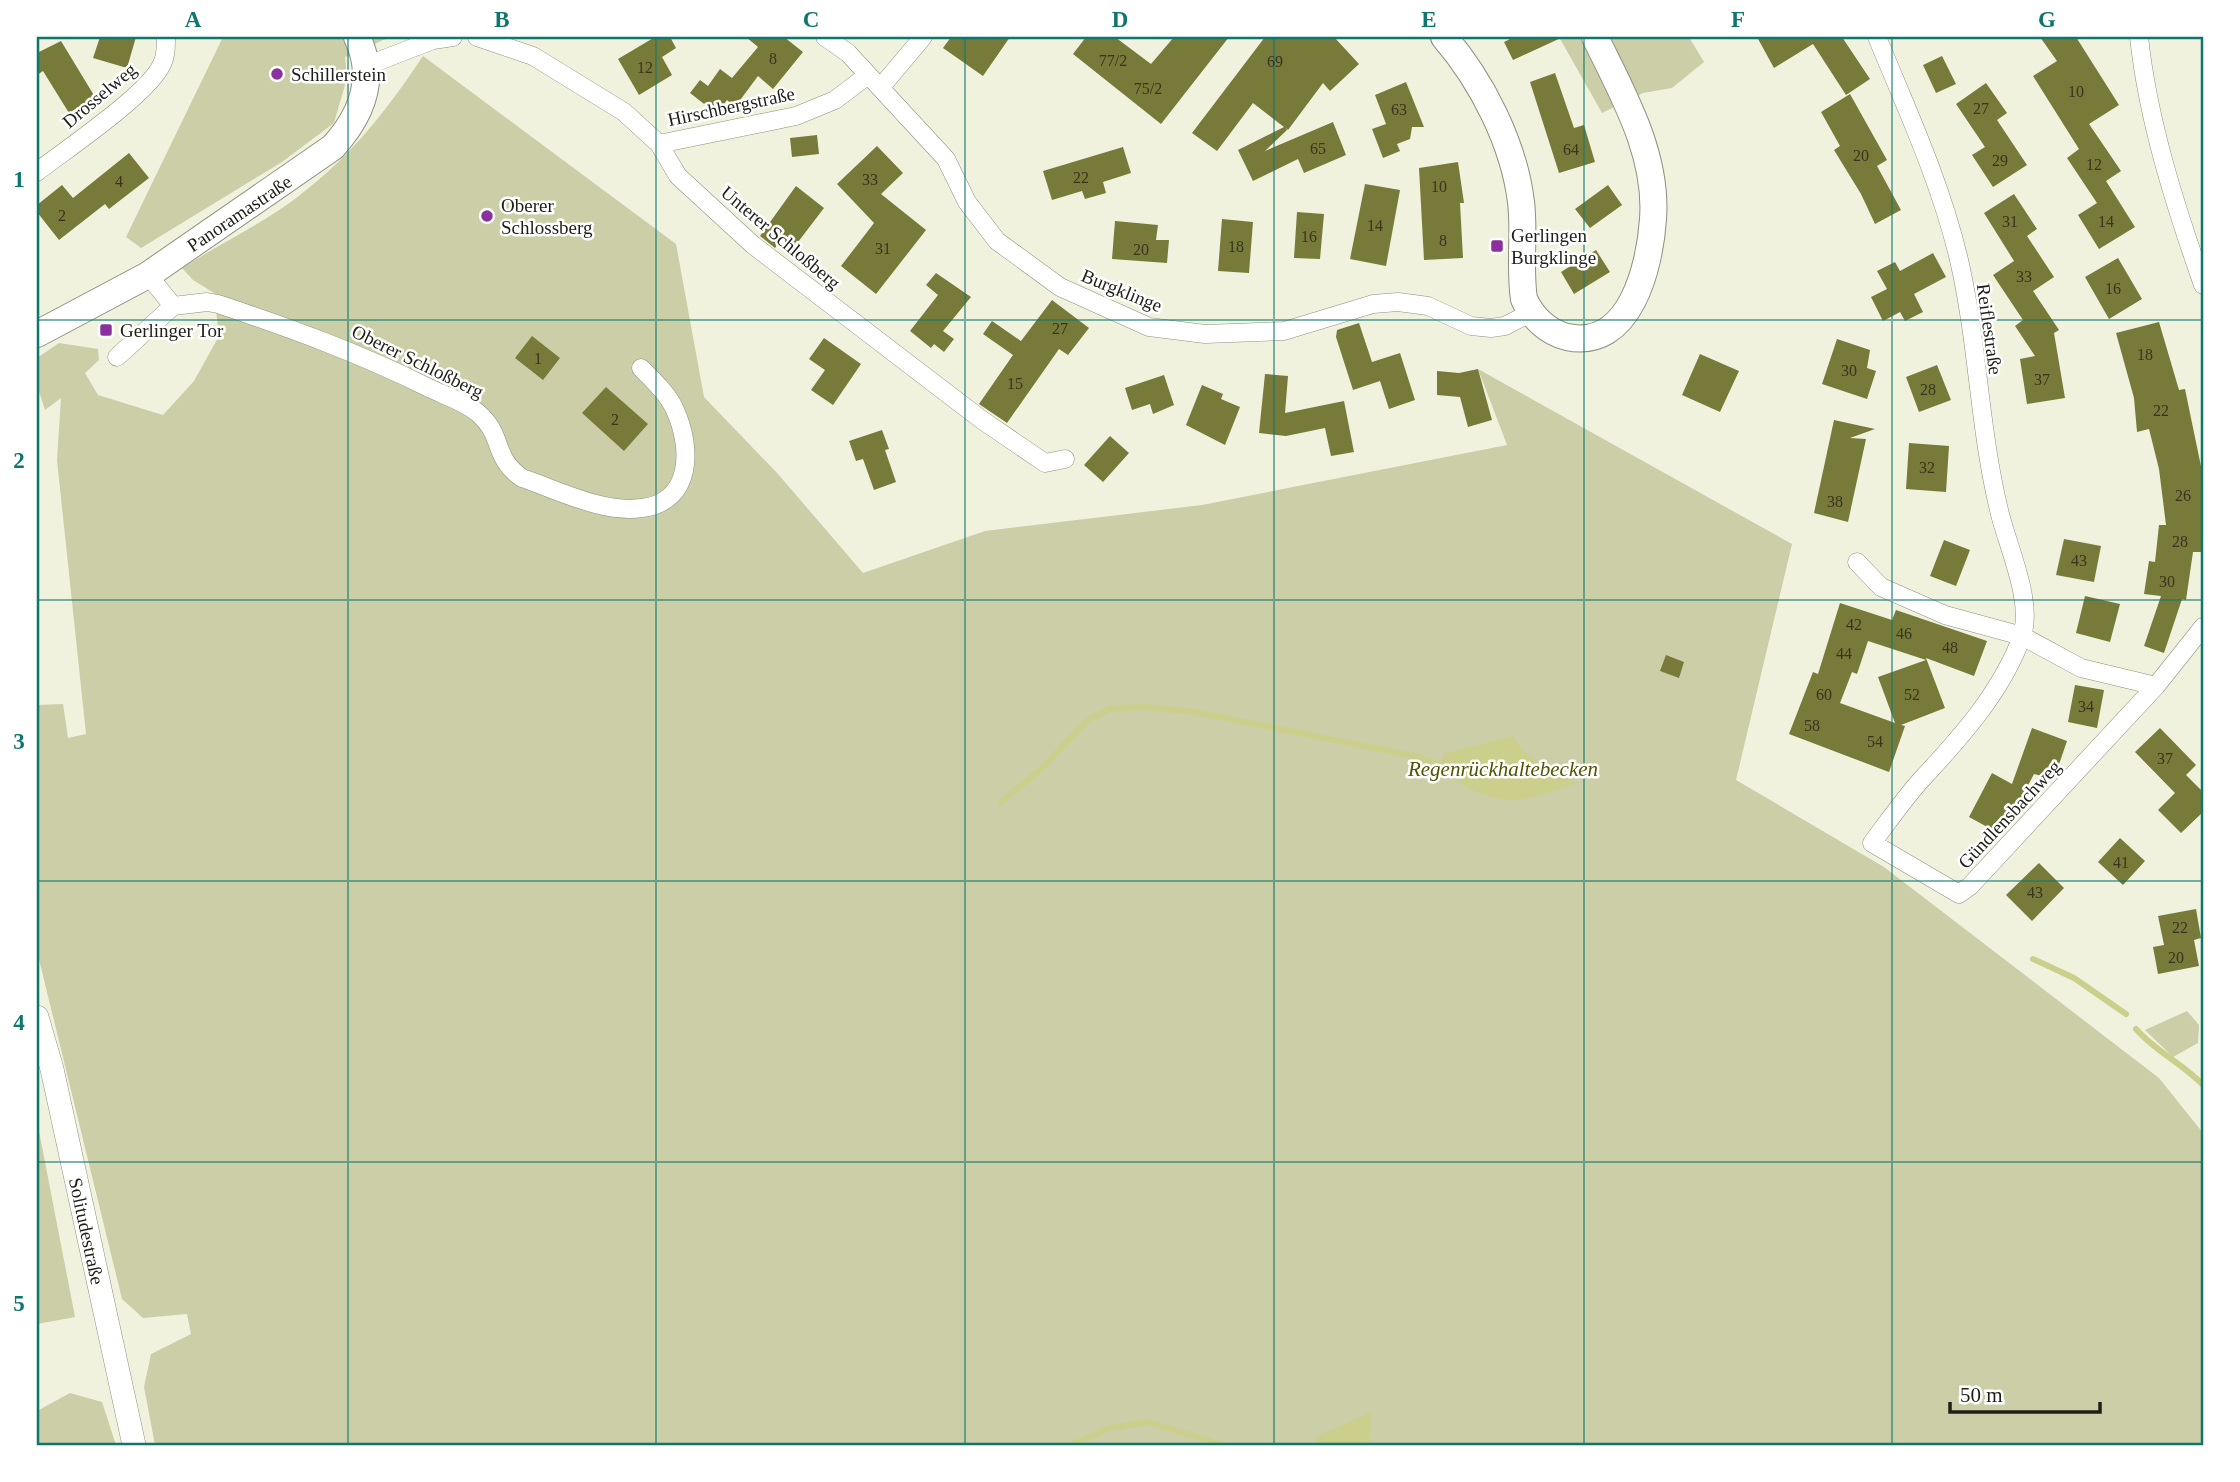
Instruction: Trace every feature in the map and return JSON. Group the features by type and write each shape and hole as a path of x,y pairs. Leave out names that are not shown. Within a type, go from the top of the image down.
{"main road":[{"name":"Panoramastraße","path":"37,334 148,275 333,147 355,119 362,104 366,66 356,37"},
{"path":"1444,37 1486,103 1510,153 1521,202 1521,284 1530,313 1544,326 1562,336 1579,339 1600,335 1617,322 1642,283 1654,217 1645,150 1595,37"}],"street":[{"name":"Drosselweg","path":"37,172 155,75 162,64 166,37"},
{"path":"366,66 433,40 453,37"},
{"name":"Unterer Schloßberg","path":"477,37 533,56 624,112 659,144 678,176 753,245 982,420 1045,463 1065,459"},
{"path":"825,37 848,53 875,81"},
{"name":"Hirschbergstraße","path":"659,144 796,116 875,81 923,37"},
{"name":"Reiflestraße","path":"1872,843 1919,782 1963,737 2000,680 2022,636 2024,611 2017,570 1999,511 1981,417 1959,261 1937,187 1877,37"},
{"path":"2139,37 2145,83 2179,216 2203,285"},
{"name":"Burgklinge","path":"875,81 946,159 967,202 997,241 1060,287 1149,327 1205,334 1284,331 1373,304 1398,302 1428,306 1471,326 1491,328 1505,326 1530,313"},
{"path":"117,357 173,306 148,275"},
{"name":"Oberer Schloßberg","path":"173,306 207,302 218,304 331,343 376,362 478,412 494,430 500,457 508,468 522,478 624,509 643,508 668,499 683,481 686,460 675,409 641,368"},
{"path":"1857,562 1881,587 1945,615 2022,636 2081,668 2156,685 2203,627"},
{"name":"Gündlensbachweg","path":"1872,843 1959,894 1970,886 2156,685"},
{"name":"Solitudestraße","path":"37,1017 52,1069 134,1445"}],"shaded area":[{"path":"223,37 390,37 345,57 347,78 334,123 282,162 141,248 126,237"},
{"path":"1559,37 1689,37 1704,62 1672,88 1643,93 1602,113"},
{"path":"423,56 676,244 704,397 778,474 863,573 985,531 1202,505 1507,445 1478,369 1792,544 1736,780 1884,867 2159,1078 2203,1133 2203,1445 155,1445 144,1387 151,1354 191,1334 187,1314 143,1318 122,1299 37,951 37,705 63,704 68,738 86,734 57,460 61,398 45,410 37,385 37,358 59,343 98,349 99,360 85,373 98,395 163,415 194,381 219,336 214,293 193,280 182,268 272,215 318,180 368,131"},
{"path":"2187,1011 2199,1025 2198,1043 2173,1057 2145,1030"},
{"path":"37,1121 75,1317 37,1324"},
{"path":"70,1393 102,1402 116,1445 37,1445 37,1411"}],"water":[{"name":"Regenrückhaltebecken","path":"1513,736 1532,758 1577,783 1530,798 1501,799 1467,787 1441,765 1443,754"},
{"path":"1371,1412 1370,1445 1316,1445 1317,1436"}],"building":[{"path":"100,37 136,37 127,68 93,58"},
{"path":"655,37 670,37 676,48 662,57 672,75 639,95 618,59"},
{"path":"746,37 784,37 803,52 773,89 758,76 735,107 727,100 717,114 690,93 700,80 708,86 720,69 732,78 758,47"},
{"path":"951,37 1010,37 983,76 943,48"},
{"path":"1086,37 1115,37 1151,64 1174,37 1229,37 1161,124 1073,54"},
{"path":"1265,37 1334,37 1359,64 1330,91 1323,83 1288,130 1286,128 1265,151 1333,122 1346,155 1304,173 1298,159 1253,181 1238,150 1284,127 1253,103 1217,151 1192,133"},
{"path":"1514,37 1563,37 1513,60 1504,42"},
{"path":"1757,37 1842,37 1870,79 1846,95 1813,44 1774,68"},
{"path":"2040,37 2076,37 2119,105 2089,124 2121,171 2106,181 2135,227 2099,249 2078,215 2097,203 2067,158 2079,149 2033,76 2057,61"},
{"path":"61,41 95,97 69,113 43,71 37,75 37,53"},
{"path":"1942,56 1956,84 1936,93 1923,65"},
{"path":"1555,73 1574,128 1584,125 1595,162 1559,173 1530,82"},
{"path":"1406,82 1424,127 1412,127 1410,139 1397,144 1400,151 1383,158 1372,129 1386,124 1375,95"},
{"path":"1986,83 2007,113 1997,120 2027,165 1993,187 1972,155 1985,147 1956,104"},
{"path":"1850,94 1887,160 1877,166 1901,210 1875,224 1861,194 1834,150 1840,146 1821,112"},
{"path":"817,135 819,154 792,157 790,138"},
{"path":"877,146 903,173 881,194 926,230 876,294 841,266 874,223 837,184"},
{"path":"1123,147 1131,173 1103,182 1106,193 1085,199 1082,191 1052,200 1043,171"},
{"path":"129,153 149,178 109,209 105,204 59,240 37,212 37,205 62,185 73,198"},
{"path":"1458,162 1464,203 1460,203 1463,258 1424,260 1419,168"},
{"path":"1365,184 1400,190 1386,266 1350,259"},
{"path":"1608,185 1622,205 1590,228 1575,209"},
{"path":"796,186 824,208 795,246 783,237 775,248 760,236"},
{"path":"2014,194 2037,229 2027,236 2054,277 2033,291 2059,330 2054,333 2065,398 2027,404 2020,359 2035,356 2015,326 2023,320 1993,275 2014,261 1984,213"},
{"path":"1297,212 1324,214 1320,259 1294,258"},
{"path":"1222,219 1253,222 1249,273 1218,271"},
{"path":"1115,221 1158,225 1156,240 1169,240 1167,263 1112,259"},
{"path":"1596,250 1610,272 1574,294 1561,272"},
{"path":"1933,253 1946,277 1914,294 1923,312 1905,321 1900,312 1883,321 1871,297 1887,289 1877,271 1895,262 1900,271"},
{"path":"2118,258 2142,299 2109,319 2085,277"},
{"path":"936,273 971,297 943,331 954,339 944,352 934,344 931,348 910,331 938,295 926,285"},
{"path":"1052,300 1089,328 1068,355 1059,349 1007,423 979,404 1013,355 983,334 992,321 1021,341"},
{"path":"2159,322 2179,390 2185,389 2203,476 2202,552 2193,552 2186,600 2182,599 2164,653 2144,646 2161,596 2144,594 2149,561 2155,562 2159,525 2166,525 2159,469 2149,429 2137,432 2134,398 2116,333"},
{"path":"1359,323 1372,362 1400,353 1415,400 1389,409 1380,381 1353,390 1336,337 1337,330"},
{"path":"532,336 560,358 543,380 515,358"},
{"path":"824,338 861,364 833,405 811,390 825,370 809,359"},
{"path":"1837,339 1870,350 1867,368 1876,371 1867,399 1822,384"},
{"path":"1700,354 1739,371 1720,412 1682,395"},
{"path":"1937,365 1951,400 1919,412 1906,377"},
{"path":"1478,369 1492,420 1468,427 1460,397 1437,395 1437,371 1459,373"},
{"path":"1265,374 1288,376 1285,413 1344,401 1354,452 1331,456 1325,428 1286,436 1259,433"},
{"path":"1164,375 1174,405 1153,414 1150,404 1132,410 1125,388"},
{"path":"1202,385 1223,394 1221,399 1240,407 1225,445 1186,425"},
{"path":"606,387 648,424 624,451 582,413"},
{"path":"1834,420 1875,429 1850,438 1866,439 1848,522 1814,513"},
{"path":"882,430 889,449 885,450 896,482 874,490 863,459 856,461 849,441"},
{"path":"1110,436 1129,453 1103,482 1084,465"},
{"path":"1909,443 1949,446 1946,492 1906,489"},
{"path":"2064,539 2101,546 2094,582 2056,575"},
{"path":"1944,540 1970,550 1956,586 1930,576"},
{"path":"2085,596 2120,604 2110,642 2076,633"},
{"path":"1840,603 1892,620 1896,610 1987,641 1974,676 1926,658 1945,708 1901,725 1905,726 1889,772 1789,734 1813,672 1818,674","holes":["1868,641 1926,660 1878,677 1895,723 1840,703 1852,672 1857,674"]},
{"path":"1666,655 1684,662 1679,678 1660,671"},
{"path":"2075,685 2104,690 2097,728 2068,722"},
{"path":"2032,728 2067,741 2054,779 2034,774 2002,835 1969,817 1992,773 2012,784"},
{"path":"2160,728 2196,765 2186,775 2203,792 2203,812 2181,833 2158,810 2175,793 2135,752"},
{"path":"2120,838 2145,861 2123,885 2098,862"},
{"path":"2039,863 2064,888 2032,921 2006,895"},
{"path":"2196,909 2201,938 2194,940 2199,966 2158,974 2153,947 2164,945 2158,916"}],"waterway":[{"path":"1001,802 1041,769 1088,720 1110,709 1145,707 1195,712 1419,757 1441,765"},
{"path":"2033,959 2074,978 2126,1014"},
{"path":"2136,1029 2203,1085"},
{"path":"1071,1445 1110,1428 1148,1422 1223,1445"}],"place":[{"name":"Schillerstein","path":"277,74"},
{"name":"Oberer Schlossberg","path":"487,216"},
{"name":"Gerlingen Burgklinge","path":"1497,246"},
{"name":"Gerlinger Tor","path":"106,330"}]}
